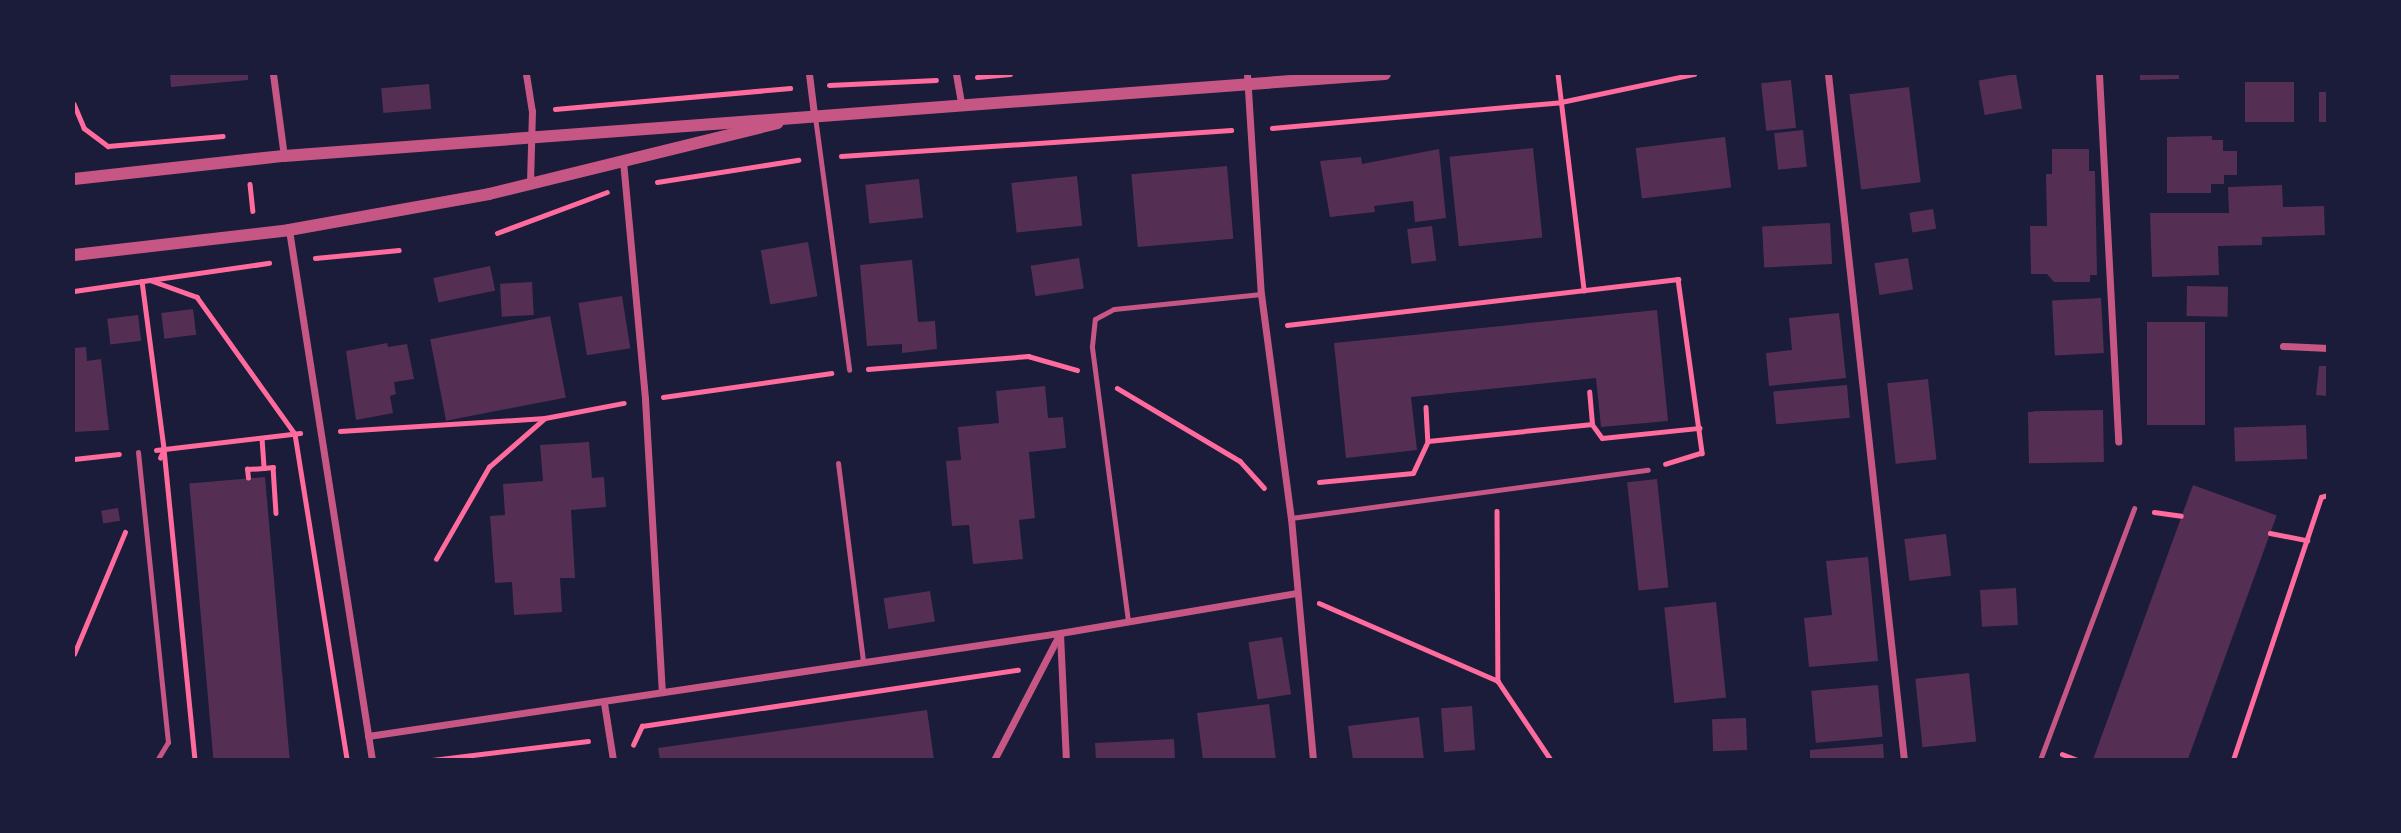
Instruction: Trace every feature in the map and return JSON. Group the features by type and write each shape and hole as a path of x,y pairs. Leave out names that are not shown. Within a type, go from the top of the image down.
{"street":[{"path":"273,74 284,156"},
{"path":"526,74 531,136 530,186"},
{"path":"809,74 814,114"},
{"path":"956,74 961,103"},
{"path":"74,180 284,156 531,136 1247,79 1385,74"},
{"path":"1828,74 1904,760"},
{"path":"2099,74 2118,442"},
{"path":"1247,79 1261,294 1291,518 1313,760"},
{"path":"74,255 289,230 530,186 814,114"},
{"path":"623,161 645,399 662,692"},
{"path":"289,230 372,760"},
{"path":"2283,346 2328,348"},
{"path":"368,736 604,703 1060,633 1296,593"},
{"path":"994,760 1060,633"},
{"path":"1060,633 1066,760"},
{"path":"604,703 614,760"}],"lane":[{"path":"814,114 849,370"},
{"path":"1128,621 1092,346 1095,319 1114,309 1261,294"},
{"path":"138,452 168,742 157,759"},
{"path":"838,463 863,662"},
{"path":"1291,518 1497,487 1648,470"},
{"path":"2040,760 2134,508"}],"path":[{"path":"971,78 1010,74"},
{"path":"1558,74 1584,290"},
{"path":"1272,128 1561,102 1651,86 1694,74"},
{"path":"825,86 940,79"},
{"path":"555,109 795,88"},
{"path":"74,104 84,128 108,146 230,135"},
{"path":"841,156 1231,130"},
{"path":"657,182 798,160"},
{"path":"250,184 253,214"},
{"path":"497,233 607,192"},
{"path":"315,258 399,250"},
{"path":"74,291 269,263"},
{"path":"1265,327 1678,279 1702,453 1648,470"},
{"path":"150,280 197,297 295,434 347,760"},
{"path":"142,281 164,449"},
{"path":"74,460 295,434 545,418 645,399 849,370"},
{"path":"1589,392 1592,424 1602,438 1699,428"},
{"path":"1319,482 1413,473 1428,441 1426,407"},
{"path":"436,559 489,467 545,418"},
{"path":"1428,441 1592,424"},
{"path":"262,438 264,468"},
{"path":"248,478 247,469 273,467 276,513"},
{"path":"1497,487 1498,681"},
{"path":"2233,760 2321,497 2328,495"},
{"path":"2134,508 2181,516"},
{"path":"2270,533 2307,540"},
{"path":"1296,593 1498,681 1551,760"},
{"path":"632,751 642,726 1042,667"},
{"path":"432,760 585,738 594,748"}],"building":[{"path":"170,74 248,74 248,80 171,87"},
{"path":"2016,74 2022,108 1985,115 1979,81"},
{"path":"2140,74 2179,74 2179,79 2140,80"},
{"path":"1791,80 1796,128 1766,131 1761,83"},
{"path":"2245,82 2294,82 2294,122 2245,122"},
{"path":"429,84 431,109 383,113 381,88"},
{"path":"1909,87 1921,182 1861,190 1849,94"},
{"path":"2319,92 2328,92 2328,122 2319,122"},
{"path":"1803,130 1807,167 1778,170 1774,133"},
{"path":"2212,136 2212,140 2223,140 2223,151 2237,151 2237,175 2224,175 2224,184 2211,184 2211,193 2167,193 2167,137"},
{"path":"1725,137 1731,188 1642,199 1636,148"},
{"path":"1533,148 1542,238 1459,246 1449,157"},
{"path":"1439,149 1446,218 1415,222 1413,201 1374,206 1375,212 1330,217 1320,161 1361,157 1362,164"},
{"path":"2052,149 2089,149 2089,171 2095,171 2097,275 2090,275 2090,282 2054,282 2047,274 2031,274 2030,226 2047,226 2046,174 2052,174"},
{"path":"1227,166 1233,239 1138,247 1131,174"},
{"path":"1077,176 1082,226 1017,233 1011,183"},
{"path":"919,179 923,218 869,223 865,185"},
{"path":"2282,185 2283,207 2324,206 2325,235 2262,237 2262,245 2218,246 2219,275 2152,277 2150,213 2229,213 2228,187"},
{"path":"1933,209 1936,229 1912,233 1909,213"},
{"path":"1830,223 1832,264 1764,268 1762,227"},
{"path":"1432,226 1436,261 1411,264 1407,229"},
{"path":"808,242 818,296 770,304 761,250"},
{"path":"1079,258 1084,289 1035,296 1031,266"},
{"path":"1908,258 1913,290 1879,295 1874,263"},
{"path":"912,260 918,322 935,321 937,349 902,353 902,344 867,346 860,265"},
{"path":"490,266 495,290 438,303 433,278"},
{"path":"532,282 534,315 502,317 500,284"},
{"path":"2187,286 2228,287 2227,317 2186,316"},
{"path":"622,296 630,348 587,355 579,303"},
{"path":"2101,298 2104,353 2055,355 2052,301"},
{"path":"193,309 196,335 164,339 161,313"},
{"path":"1657,310 1668,421 1601,427 1596,378 1411,397 1417,450 1346,458 1334,343"},
{"path":"1839,313 1846,378 1769,386 1766,353 1792,350 1789,318"},
{"path":"138,315 141,341 110,345 107,319"},
{"path":"550,316 566,397 446,421 430,339"},
{"path":"2147,322 2205,322 2205,425 2147,425"},
{"path":"387,343 388,347 407,344 414,379 394,382 396,394 390,396 393,413 356,420 346,351"},
{"path":"86,347 87,361 101,359 109,430 74,432 74,348"},
{"path":"2319,366 2328,366 2328,396 2316,395"},
{"path":"1928,379 1936,460 1896,464 1887,383"},
{"path":"1847,385 1850,418 1776,424 1773,391"},
{"path":"1045,386 1048,418 1063,417 1066,448 1029,452 1035,518 1019,520 1023,559 973,564 969,525 952,526 946,461 961,460 958,427 999,423 996,391"},
{"path":"2103,410 2104,462 2029,463 2028,411"},
{"path":"2306,425 2307,459 2235,461 2234,428"},
{"path":"589,442 592,478 604,477 606,507 571,510 575,578 560,578 562,612 514,615 512,582 495,583 490,516 505,515 503,484 543,481 540,445"},
{"path":"265,477 290,760 213,760 189,484"},
{"path":"1657,479 1668,587 1639,591 1627,482"},
{"path":"2193,485 2277,515 2188,760 2093,760"},
{"path":"118,508 120,521 103,523 101,511"},
{"path":"1946,534 1951,576 1909,581 1904,539"},
{"path":"1868,557 1878,661 1809,667 1804,618 1832,615 1826,561"},
{"path":"2016,588 2018,625 1982,627 1980,590"},
{"path":"930,591 935,622 888,629 884,598"},
{"path":"1716,602 1726,697 1674,703 1664,607"},
{"path":"1282,637 1291,694 1257,700 1248,642"},
{"path":"1969,673 1976,742 1923,747 1915,679"},
{"path":"1878,685 1883,737 1816,743 1811,691"},
{"path":"1269,704 1276,760 1203,760 1197,713"},
{"path":"1472,706 1475,750 1444,752 1441,708"},
{"path":"927,710 934,760 660,760 658,748"},
{"path":"1419,717 1424,760 1353,760 1348,726"},
{"path":"1746,718 1747,750 1713,751 1712,719"},
{"path":"1174,739 1175,760 1096,760 1095,743"},
{"path":"1883,744 1884,760 1810,760 1810,750"}]}
